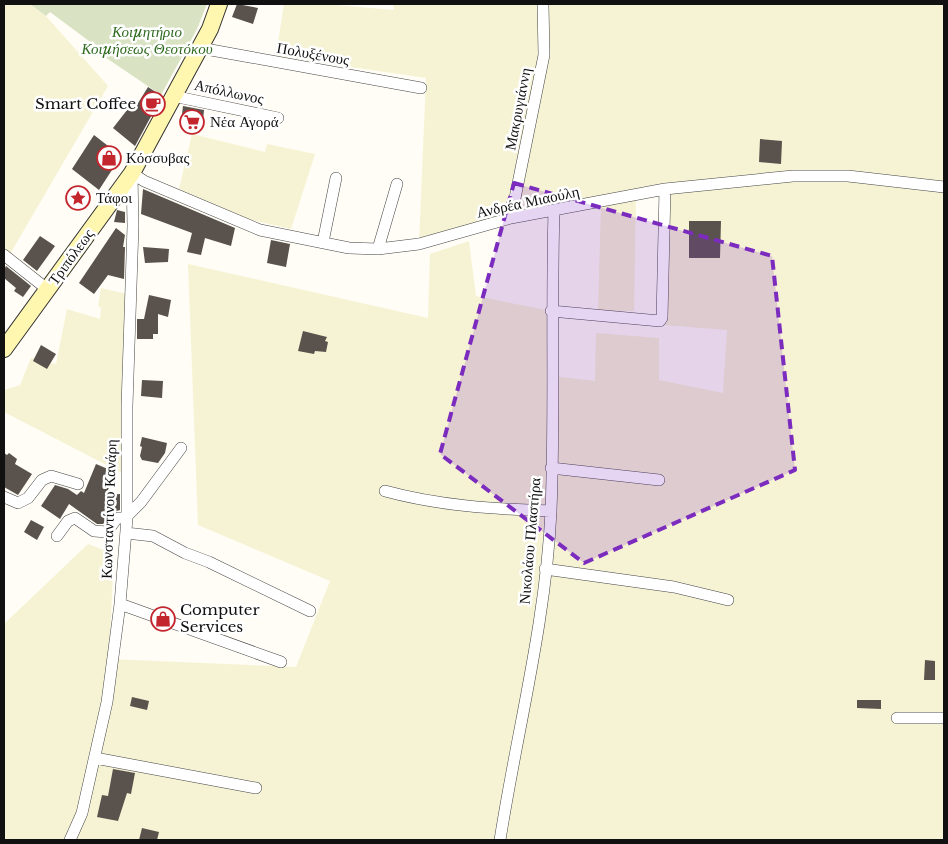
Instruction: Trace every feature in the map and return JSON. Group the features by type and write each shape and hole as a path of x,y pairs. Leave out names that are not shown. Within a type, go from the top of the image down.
{"main road":[{"name":"Τριπόλεως","path":"4,349 132,173 210,29 219,4"}],"street":[{"name":"Μακρυγιάννη","path":"511,218 544,55 543,4"},
{"name":"Πολυξένους","path":"200,48 421,88"},
{"name":"Απόλλωνος","path":"174,96 278,118"},
{"name":"Ανδρέα Μιαούλη","path":"132,173 144,181 260,230 349,248 378,248 419,244 511,218 665,189 793,176 848,176 944,187"},
{"name":"Κωνσταντίνου Κανάρη","path":"70,840 82,814 107,702 120,604 127,517 127,406 133,226 132,173"},
{"path":"323,242 336,178"},
{"path":"378,248 397,184"},
{"path":"551,311 660,321 662,318 665,189"},
{"name":"Νικολάου Πλαστήρα","path":"500,840 530,673 551,512 551,311 554,211"},
{"path":"4,255 47,289"},
{"path":"57,536 68,521 75,518 94,530 107,532 117,518 127,517 141,502 181,448"},
{"path":"551,468 659,480"},
{"path":"4,497 18,503 28,498 42,480 51,476 78,484"},
{"path":"385,492 424,502 472,508 551,512"},
{"path":"126,533 153,536 185,553 209,562 310,611"},
{"path":"545,569 674,587 728,600"},
{"path":"120,604 280,662"},
{"path":"898,718 944,718"},
{"path":"95,758 256,788"}],"highlighted area":[{"path":"514,183 772,256 795,470 584,563 440,454"}],"shaded area":[{"path":"4,4 30,4 46,16 108,86 10,254 4,249"},
{"path":"284,4 325,4 394,10 393,4 944,4 944,840 4,840 4,624 88,544 114,554 109,659 296,667 330,581 198,525 188,264 428,318 430,254 469,241 476,296 551,311 552,376 595,381 596,333 659,338 659,380 723,393 727,330 663,325 665,189 419,244 426,78 276,56"},
{"path":"192,134 265,152 267,144 315,154 291,229 248,219 179,189"},
{"path":"636,200 634,311 598,311 601,206"},
{"path":"101,288 127,294 122,473 4,412 4,390 20,385 31,358 56,364 67,309 100,319 101,308 98,306"}],"green space":[{"name":"Κοιμητήριο Κοιμήσεως Θεοτόκου","path":"30,4 207,4 197,29 161,95 96,51 97,47 50,12 46,16"}],"building":[{"path":"237,4 258,8 253,24 232,17"},
{"path":"148,87 162,96 135,146 113,128 131,105 135,108"},
{"path":"183,106 204,110 203,120 196,125 181,123"},
{"path":"94,135 121,156 99,190 72,169"},
{"path":"760,139 782,141 781,164 759,162"},
{"path":"143,189 235,228 231,246 205,238 201,255 187,252 192,233 141,214"},
{"path":"117,210 125,212 125,223 114,222"},
{"path":"689,221 721,221 720,258 689,258"},
{"path":"116,228 125,235 123,247 125,247 124,279 108,275 94,294 79,283"},
{"path":"40,236 55,246 37,271 23,260"},
{"path":"271,240 290,244 286,267 267,263"},
{"path":"143,247 169,249 168,262 145,263"},
{"path":"6,266 31,286 23,297 14,291 16,288 4,278"},
{"path":"149,295 171,300 168,317 158,314 158,334 153,334 153,339 137,339 137,319 144,319"},
{"path":"303,331 327,337 325,341 328,342 326,352 315,351 314,354 298,351"},
{"path":"41,345 56,354 47,369 33,361"},
{"path":"142,380 163,381 162,398 141,396"},
{"path":"142,437 167,443 165,453 158,463 142,460 140,456 142,447 140,446"},
{"path":"4,453 7,455 9,453 17,459 15,464 32,474 18,495 4,487"},
{"path":"96,464 115,472 106,495 120,494 120,510 113,512 103,524 97,524 69,504 60,519 41,506 55,485 68,489 77,495 81,491 84,493"},
{"path":"31,520 44,527 37,540 24,532"},
{"path":"925,660 935,661 935,680 924,680"},
{"path":"132,697 149,701 147,710 130,706"},
{"path":"857,700 881,700 881,709 857,708"},
{"path":"113,769 135,773 131,794 127,793 118,821 97,817 102,795 108,796"},
{"path":"142,828 159,832 157,840 139,840"}],"place":[{"name":"Smart Coffee","path":"153,104"},
{"name":"Νέα Αγορά","path":"192,122"},
{"name":"Κόσσυβας","path":"109,158"},
{"name":"Τάφοι","path":"78,198"},
{"name":"Computer Services","path":"163,619"}]}
